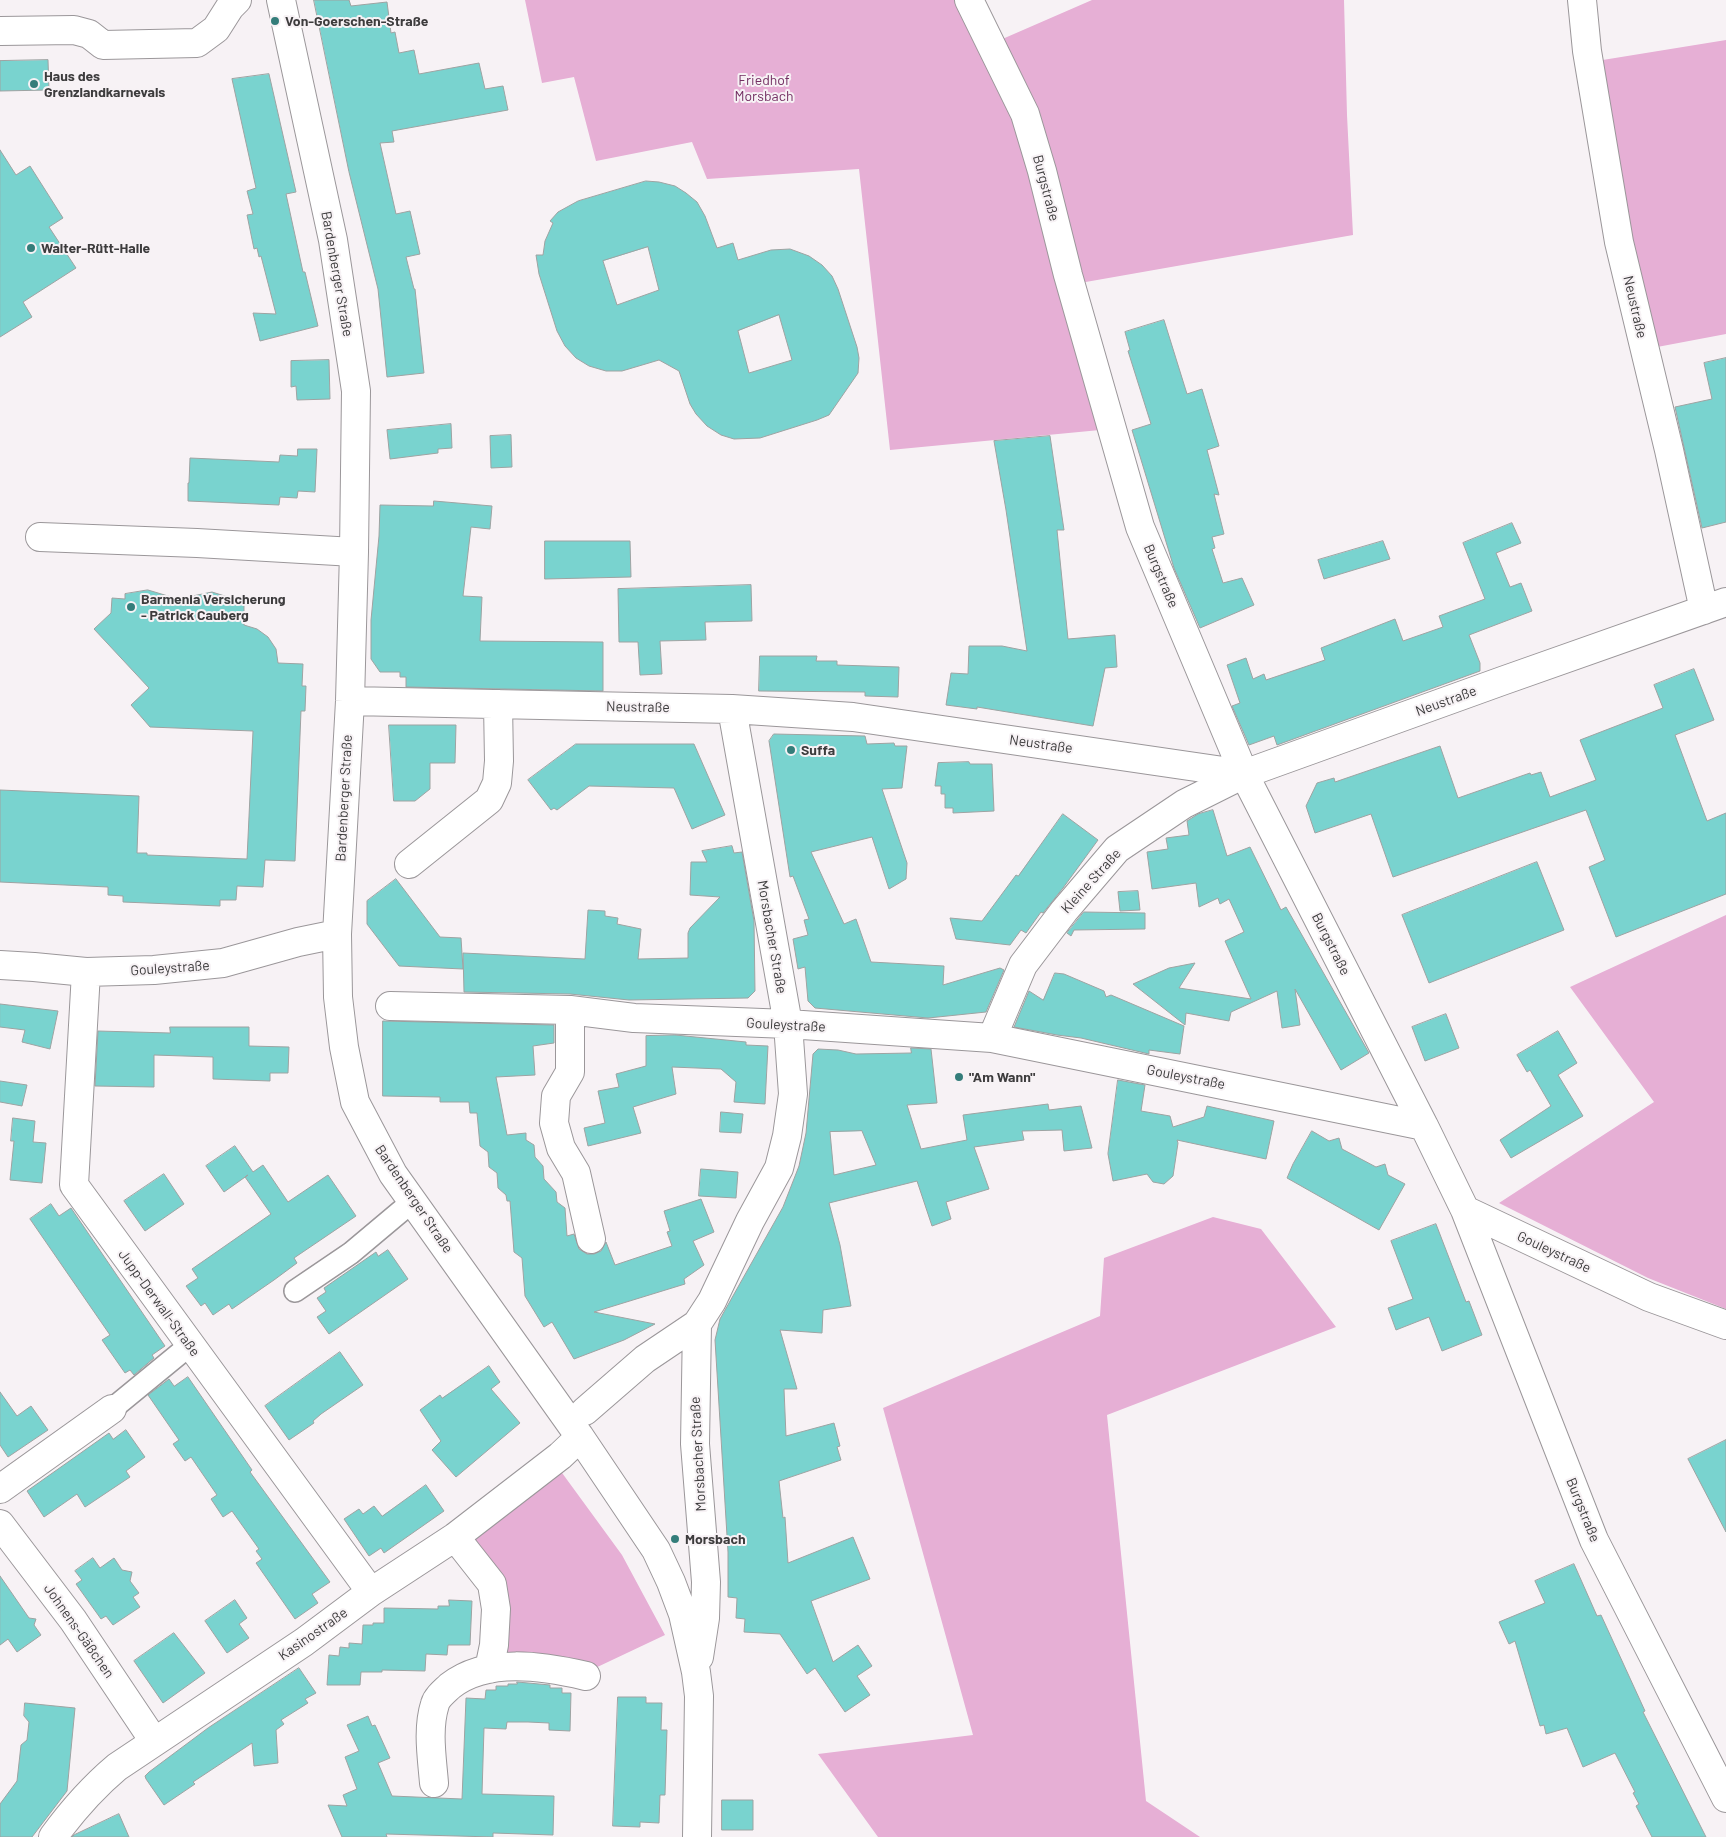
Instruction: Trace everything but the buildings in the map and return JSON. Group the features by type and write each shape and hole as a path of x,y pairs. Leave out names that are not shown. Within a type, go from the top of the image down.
{"street":[{"path":"0,31 74,30 90,34 103,45 198,42 216,29 230,7 237,0"},
{"name":"Bardenberger Straße","path":"281,0 333,240 356,391 350,701 337,934 338,997 344,1047 355,1102 394,1174 413,1201 583,1424 656,1550"},
{"name":"Burgstraße","path":"969,0 1025,114 1042,171 1068,275 1140,527 1244,774 1424,1126"},
{"name":"Neustraße","path":"350,701 732,709 853,717 1244,774 1715,606 1669,450 1620,242 1587,51 1582,0"},
{"path":"40,537 187,542 354,552"},
{"path":"409,864 489,800 497,783 499,761 498,704"},
{"name":"Morsbacher Straße","path":"583,1424 645,1359 697,1324 712,1300 750,1221 779,1168 787,1136 794,1094 788,1024 732,709"},
{"name":"Kleine Straße","path":"992,1038 1023,965 1064,911 1117,849 1184,804 1244,774"},
{"name":"Gouleystraße","path":"0,965 34,966 86,972 154,970 222,963 298,942 337,934"},
{"name":"Jupp-Derwall-Straße","path":"86,972 74,1185 371,1592"},
{"name":"Gouleystraße","path":"390,1006 570,1010 634,1018 788,1024 992,1038 1424,1126"},
{"path":"570,1010 570,1072 556,1096 554,1123 561,1148 576,1173 591,1239"},
{"path":"1424,1126 1465,1210"},
{"path":"295,1291 351,1253 413,1201"},
{"name":"Burgstraße","path":"1465,1210 1594,1540 1726,1798"},
{"name":"Gouleystraße","path":"1465,1210 1649,1297 1726,1325"},
{"name":"Morsbacher Straße","path":"696,1672 705,1618 706,1582 695,1444 697,1324"},
{"path":"0,1489 112,1409 190,1345"},
{"name":"Kasinostraße","path":"53,1837 69,1814 92,1788 117,1767 304,1642 371,1592 455,1537 560,1456 583,1424"},
{"name":"Johnens-Gäßchen","path":"0,1524 73,1620 154,1741"},
{"path":"455,1537 492,1584 496,1609 494,1645 489,1669"},
{"name":"Morsbacher Straße","path":"656,1550 672,1582 683,1614 696,1672 699,1705 697,1837"},
{"path":"434,1783 431,1745 432,1718 436,1701 447,1688 463,1676 489,1669 512,1667 538,1668 586,1676"}],"green space":[{"name":"Friedhof Morsbach","path":"525,0 959,0 984,47 1092,0 1344,0 1353,235 1063,286 1100,430 890,450 859,169 707,179 692,142 596,161 574,77 542,83"},
{"path":"1726,40 1726,334 1636,351 1578,64"},
{"path":"1726,915 1726,1309 1648,1278 1499,1203 1654,1102 1570,987"},
{"path":"1213,1217 1261,1229 1336,1327 1107,1415 1146,1801 1200,1837 878,1837 818,1754 973,1735 883,1408 1100,1316 1104,1258"},
{"path":"557,1466 622,1555 665,1635 591,1670 501,1657 466,1535"}],"place":[{"name":"Von-Goerschen-Straße","path":"275,21"},
{"name":"Haus des Grenzlandkarnevals","path":"34,84"},
{"name":"Walter-Rütt-Halle","path":"31,248"},
{"name":"Barmenia Versicherung - Patrick Cauberg","path":"131,607"},
{"name":"Suffa","path":"791,750"},
{"name":"\"Am Wann\"","path":"959,1077"},
{"name":"Morsbach","path":"675,1539"}]}
